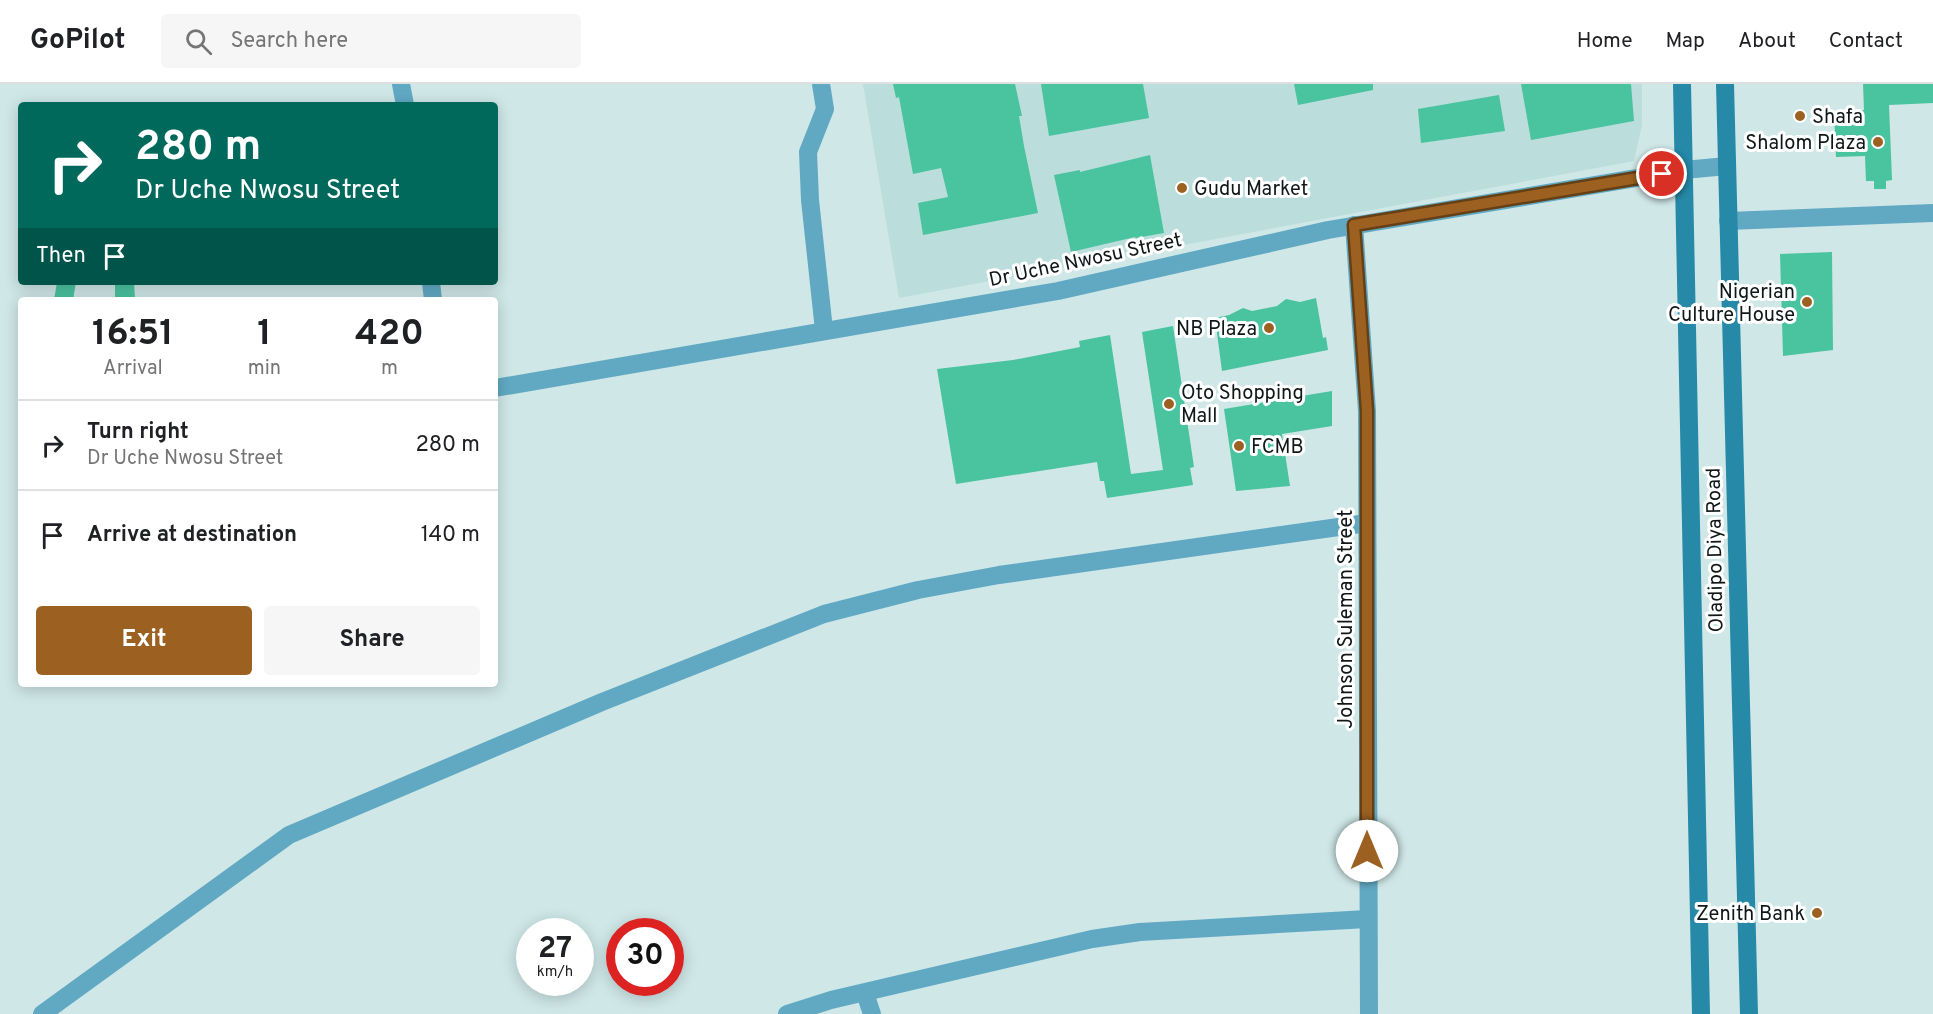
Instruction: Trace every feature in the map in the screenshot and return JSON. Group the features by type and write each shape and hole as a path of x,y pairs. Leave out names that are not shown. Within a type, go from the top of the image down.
{"main road":[{"name":"Oladipo Diya Road","path":"1682,84 1701,1014"},
{"name":"Oladipo Diya Road","path":"1725,84 1749,1014"}],"street":[{"path":"401,84 404,102"},
{"path":"821,84 825,109 808,152 810,200 824,330"},
{"name":"Dr Uche Nwosu Street","path":"498,387 1058,291 1354,225 1684,170 1728,166"},
{"path":"1728,221 1933,213"},
{"name":"Johnson Suleman Street","path":"1354,225 1367,411 1369,1014"},
{"path":"42,1014 289,835 602,702 824,614 918,590 999,575 1367,523"},
{"path":"788,1014 831,1000 1092,939 1140,932 1367,920"},
{"path":"865,993 872,1014"}],"shaded area":[{"name":"Gudu Market","path":"863,84 1642,84 1642,125 1634,161 899,298"}],"building":[{"path":"893,84 1015,84 1022,116 1019,116 1024,146 1038,213 923,235 918,203 948,197 941,168 913,174 899,97 896,98"},
{"path":"1041,84 1143,84 1149,118 1049,136"},
{"path":"1294,84 1373,84 1373,90 1298,105"},
{"path":"1521,84 1631,84 1634,121 1531,140"},
{"name":"Shalom Plaza","path":"1863,84 1933,84 1933,103 1889,105 1892,180 1886,181 1886,189 1874,189 1874,181 1866,181 1865,156 1836,157 1834,112 1864,110"},
{"path":"1499,95 1505,131 1421,143 1418,109"},
{"path":"1150,155 1164,233 1135,237 1071,252 1054,175 1080,170 1080,172"},
{"name":"Nigerian Culture House","path":"1832,252 1833,350 1783,356 1780,254"},
{"path":"56,285 76,285 74,297 54,297"},
{"path":"115,285 134,285 135,297 115,297"},
{"name":"NB Plaza","path":"1316,298 1323,338 1326,337 1328,350 1222,371 1215,318 1229,315 1243,308 1252,311 1277,306 1286,299 1300,302"},
{"path":"1173,326 1194,467 1190,468 1193,485 1107,498 1104,481 1100,481 1097,462 956,484 937,369 1013,360 1080,347 1079,341 1110,335 1131,474 1163,470 1142,332"},
{"name":"FCMB","path":"1332,391 1332,426 1282,434 1290,486 1236,491 1224,409"}],"place":[{"name":"Shafa","path":"1800,116"},
{"name":"Shalom Plaza","path":"1878,142"},
{"name":"Gudu Market","path":"1182,188"},
{"name":"Nigerian Culture House","path":"1807,302"},
{"name":"NB Plaza","path":"1269,328"},
{"name":"Oto Shopping Mall","path":"1169,404"},
{"name":"FCMB","path":"1239,446"},
{"name":"Zenith Bank","path":"1817,913"}],"route":[{"path":"1367,851 1367,411 1354,225 1662,174"}]}
